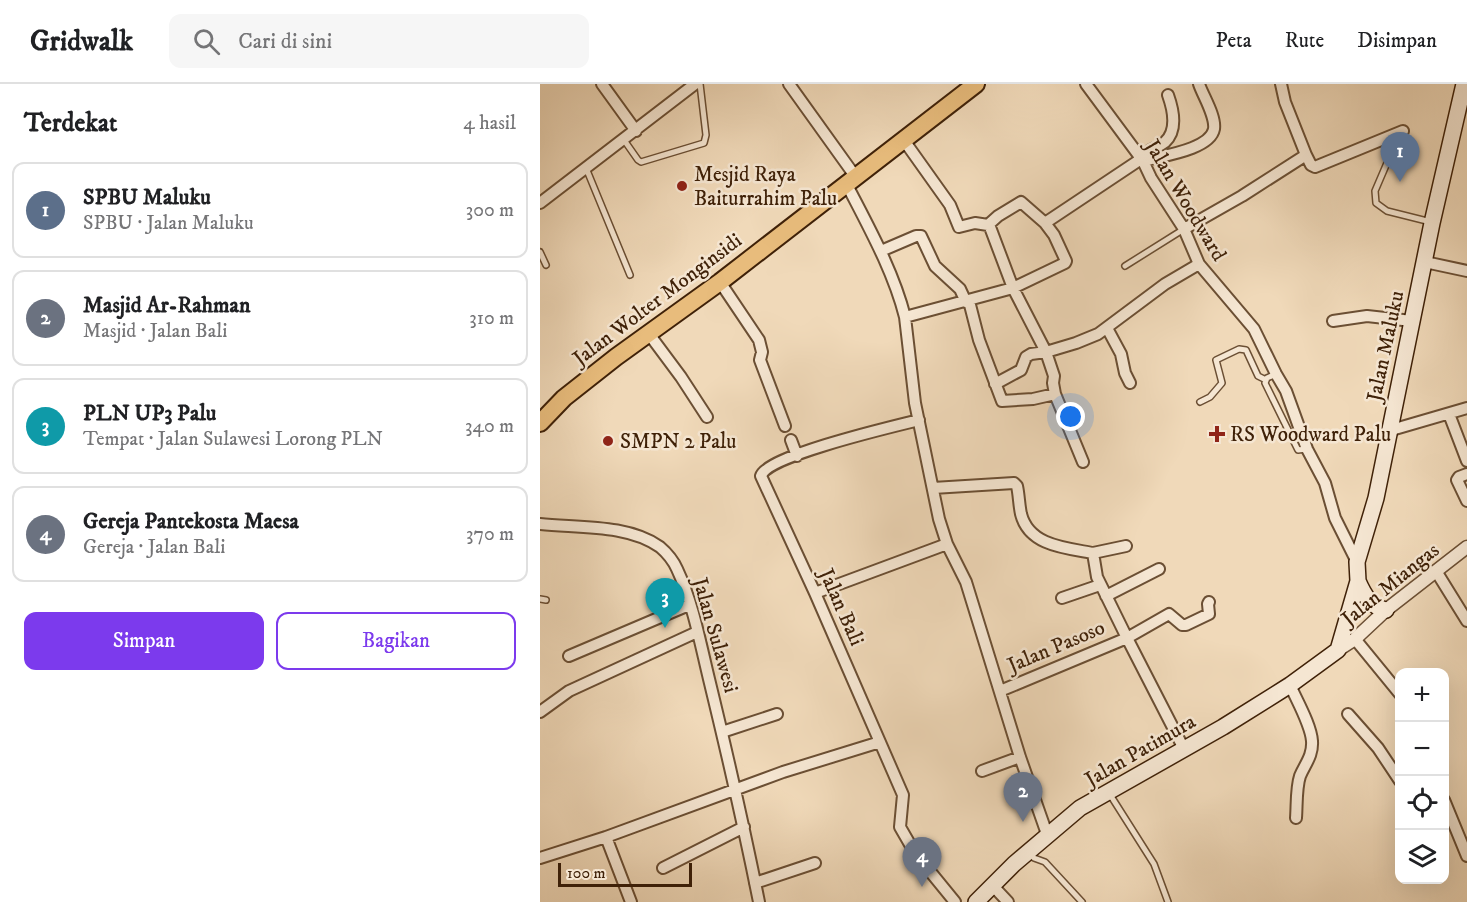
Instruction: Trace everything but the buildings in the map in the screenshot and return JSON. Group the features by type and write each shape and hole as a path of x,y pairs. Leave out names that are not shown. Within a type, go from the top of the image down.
{"highway":[{"name":"Jalan Wolter Monginsidi","path":"540,423 564,398 720,282 850,179 976,84"}],"main road":[{"name":"Jalan Maluku","path":"1338,650 1358,581 1357,562 1376,498 1432,223 1464,84"},
{"path":"1358,581 1370,602 1379,609 1386,610"},
{"name":"Jalan Patimura","path":"976,902 1047,834 1080,808 1290,685 1338,650"}],"street":[{"path":"602,84 636,131"},
{"path":"540,203 695,84"},
{"path":"789,84 850,179 905,317 913,393 939,519 947,544 966,582 1020,757 1047,834"},
{"name":"Jalan Woodward","path":"1086,84 1142,160 1184,230 1199,264 1254,329 1286,391 1307,449 1325,483 1335,518 1357,562"},
{"path":"1045,223 1142,160 1198,146 1211,136 1214,128 1199,84"},
{"path":"1281,84 1285,102 1306,156 1311,165 1315,167 1403,131"},
{"path":"1142,160 1147,151 1164,142 1171,132 1173,110 1168,95"},
{"path":"903,139 950,205 958,226 975,223 988,225"},
{"path":"1184,230 1306,156"},
{"path":"905,317 1013,288 1066,261 1058,242 1045,223 1021,202 988,225"},
{"path":"988,225 1013,288 1046,352 1054,376 1055,394 1083,462"},
{"path":"880,251 921,236 935,266 960,289 967,301 995,384 1004,402 1055,394"},
{"path":"1425,262 1467,271"},
{"path":"995,384 1021,370 1028,356 1076,343 1098,334 1165,284 1199,264"},
{"path":"720,282 759,340 762,352 760,360 785,426"},
{"path":"1334,321 1367,316 1412,321"},
{"path":"1107,328 1121,354 1125,373 1130,383"},
{"path":"649,334 707,417"},
{"path":"1388,431 1467,408"},
{"path":"1449,414 1467,461"},
{"name":"Jalan Bali","path":"919,420 857,436 797,456 766,468 761,476 903,795 900,827 915,853 955,902"},
{"path":"791,440 797,456"},
{"path":"1467,474 1457,480 1467,501"},
{"path":"933,488 1014,483 1017,486 1021,515 1029,531 1054,546 1092,553 1126,546"},
{"name":"Jalan Sulawesi","path":"540,524 610,530 646,539 671,558 677,568 697,632 722,732 759,902"},
{"path":"815,593 947,544"},
{"name":"Jalan Miangas","path":"1338,650 1355,639 1386,610 1467,547"},
{"name":"Jalan Pasoso","path":"1092,553 1100,585 1184,749"},
{"path":"1106,596 1158,569"},
{"path":"1436,571 1467,621"},
{"path":"1062,598 1100,585"},
{"name":"Jalan Pasoso","path":"1000,691 1127,638 1169,614 1186,626 1209,614 1209,602"},
{"path":"569,656 689,605"},
{"path":"540,712 569,692 697,632"},
{"path":"1355,639 1395,688"},
{"path":"1290,685 1310,732 1312,744 1310,758 1299,782 1296,818"},
{"path":"722,732 777,714"},
{"path":"1348,714 1378,748 1397,776"},
{"path":"540,858 606,837 783,772 880,742"},
{"path":"982,771 1020,757"},
{"path":"1449,812 1467,856"},
{"path":"663,868 744,827"},
{"path":"606,837 631,902"},
{"path":"755,883 814,863"},
{"path":"993,886 1008,902"}],"lane":[{"path":"624,140 641,162 704,143 706,135 700,84"},
{"path":"1390,156 1375,191 1378,205 1387,211 1432,223"},
{"path":"586,168 630,275"},
{"path":"1125,266 1184,230"},
{"path":"540,252 546,265"},
{"path":"1200,402 1210,397 1222,383 1216,360 1239,349 1246,350 1258,376 1266,380 1298,450 1307,449"},
{"path":"1266,380 1276,374"},
{"path":"1108,791 1154,864 1168,902"},
{"path":"1029,852 1034,858 1045,862 1082,902"}],"place":[{"name":"SPBU Maluku","path":"1400,182"},
{"name":"Mesjid Raya Baiturrahim Palu","path":"682,186"},
{"name":"RS Woodward Palu","path":"1217,434"},
{"name":"SMPN 2 Palu","path":"608,441"},
{"name":"PLN UP3 Palu","path":"665,628"},
{"name":"Masjid Ar-Rahman","path":"1023,822"},
{"name":"Gereja Pantekosta Maesa","path":"922,887"}]}
